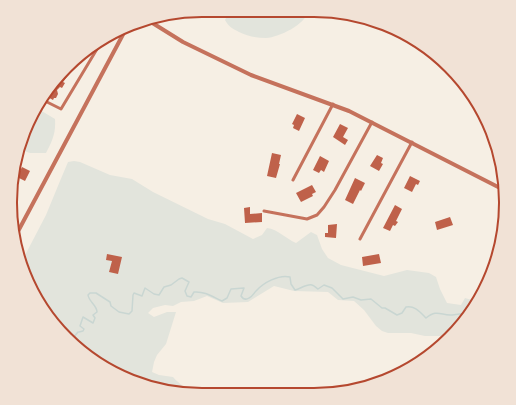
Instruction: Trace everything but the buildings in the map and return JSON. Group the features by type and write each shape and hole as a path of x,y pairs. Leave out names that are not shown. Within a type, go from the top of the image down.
{"street":[{"path":"153,23 183,42 251,76 333,104 349,111 499,187"},
{"path":"19,229 124,34"},
{"path":"46,102 61,109 96,50"},
{"path":"293,180 333,104"},
{"path":"264,211 307,219 317,215 335,190 372,122"},
{"path":"360,239 412,142"}],"shaded area":[{"path":"226,17 305,17 297,25 284,33 266,38 259,38 235,30 225,20"},
{"path":"41,111 55,119 52,141 46,153 30,153 24,151 36,120"},
{"path":"68,162 80,162 110,175 132,179 153,192 208,219 225,224 253,239 262,235 267,228 275,230 296,243 311,232 317,235 322,249 328,258 341,265 384,276 407,270 429,273 436,277 447,303 461,305 465,298 471,300 453,325 445,334 441,336 425,336 411,333 388,333 382,331 376,326 364,310 354,301 338,300 328,292 294,291 274,286 248,302 223,303 207,296 194,301 181,302 173,306 165,305 153,308 148,313 154,317 167,312 176,312 166,344 157,355 152,372 159,375 173,377 184,387 154,382 120,369 99,357 80,342 63,325 48,306 31,273 25,256 46,215"}],"waterway":[{"path":"79,332 83,331 84,329 80,326 83,317 93,323 95,318 93,315 97,312 96,307 88,295 90,293 96,293 110,302 111,306 119,312 129,314 132,311 134,293 142,296 145,288 154,294 159,295 164,287 171,285 182,278 189,282 185,291 187,296 191,297 194,292 202,292 222,301 227,298 231,289 244,288 241,296 247,299 267,282 286,276 290,277 291,284 295,290 306,285 314,286 318,289 324,285 332,288 343,299 353,297 361,300 371,299 382,308 385,308 397,315 402,313 406,307 412,307 426,318 435,313 450,315 462,313"},
{"path":"74,337 78,332"}]}
